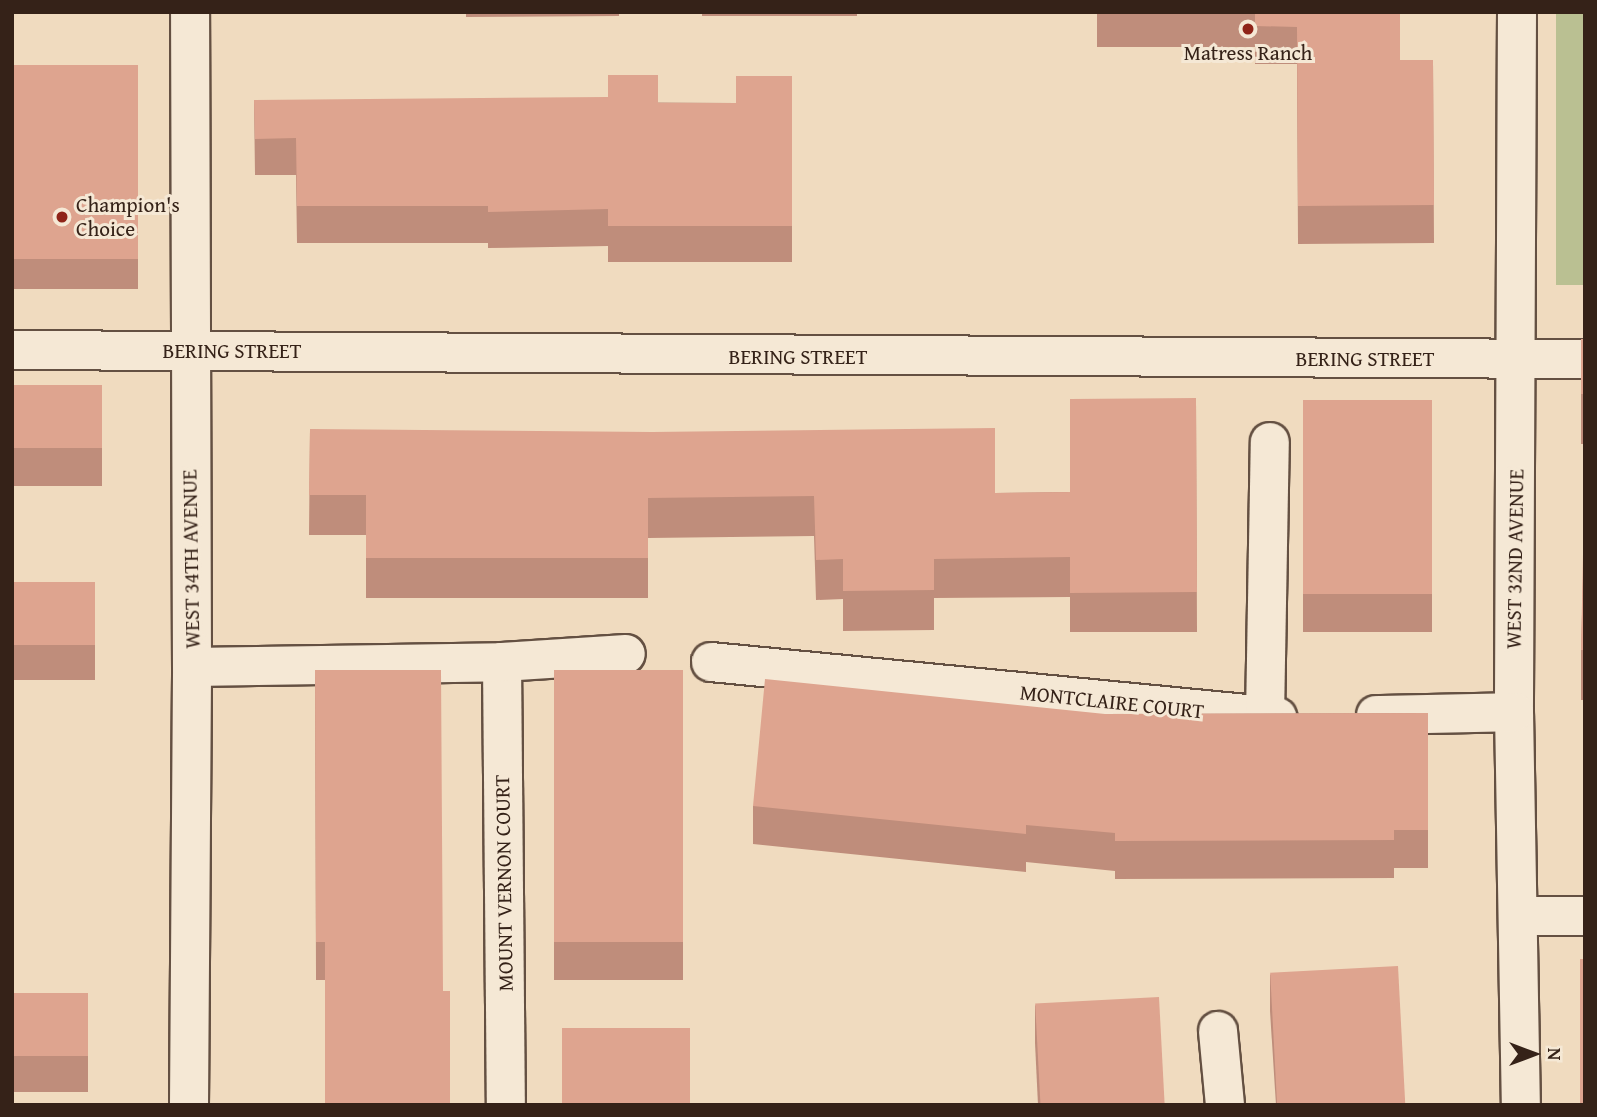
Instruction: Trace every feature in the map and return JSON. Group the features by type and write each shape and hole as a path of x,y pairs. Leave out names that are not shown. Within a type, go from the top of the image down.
{"street":[{"name":"WEST 34TH AVENUE","path":"190,12 190,1105"},
{"name":"WEST 32ND AVENUE","path":"1517,12 1514,712 1521,1105"},
{"name":"BERING STREET","path":"12,350 1585,359"},
{"path":"1265,717 1270,442"},
{"path":"192,667 502,662 626,654"},
{"name":"MOUNT VERNON COURT","path":"502,662 506,1105"},
{"name":"MONTCLAIRE COURT","path":"711,662 1265,717 1514,712"},
{"path":"1519,916 1585,916"},
{"path":"1218,1031 1225,1105"}],"green space":[{"path":"1556,12 1585,12 1585,285 1556,285"}],"building":[{"path":"1255,12 1400,12 1400,60 1433,60 1434,205 1298,206 1297,27 1255,26"},
{"path":"12,65 138,65 138,259 12,259"},
{"path":"608,75 658,75 658,103 736,103 736,76 792,76 792,226 608,226 608,209 488,212 488,206 297,206 296,138 255,139 254,100 608,97"},
{"path":"1581,339 1585,339 1585,394 1581,394"},
{"path":"12,385 102,385 102,448 12,448"},
{"path":"1196,398 1197,592 1070,593 1070,557 934,559 934,590 843,591 843,559 816,560 814,496 648,498 648,558 366,558 366,495 309,495 310,429 652,432 995,428 995,493 1070,492 1070,399"},
{"path":"1303,400 1432,400 1432,594 1303,594"},
{"path":"1584,506 1585,650 1581,650"},
{"path":"12,582 95,582 95,645 12,645"},
{"path":"315,670 441,670 443,991 450,991 450,1105 325,1105 325,942 316,942"},
{"path":"554,670 683,670 683,942 554,942"},
{"path":"765,679 1105,714 1428,713 1428,830 1394,830 1394,840 1115,841 1115,833 1026,825 1026,834 753,806"},
{"path":"1580,959 1585,959 1585,1105 1580,1105"},
{"path":"1398,966 1405,1105 1277,1105 1270,973"},
{"path":"12,993 88,993 88,1056 12,1056"},
{"path":"1159,997 1165,1105 1040,1105 1035,1003"},
{"path":"562,1028 690,1028 690,1105 562,1105"}],"place":[{"name":"Matress Ranch","path":"1248,29"},
{"name":"Champion's Choice","path":"62,217"}]}
